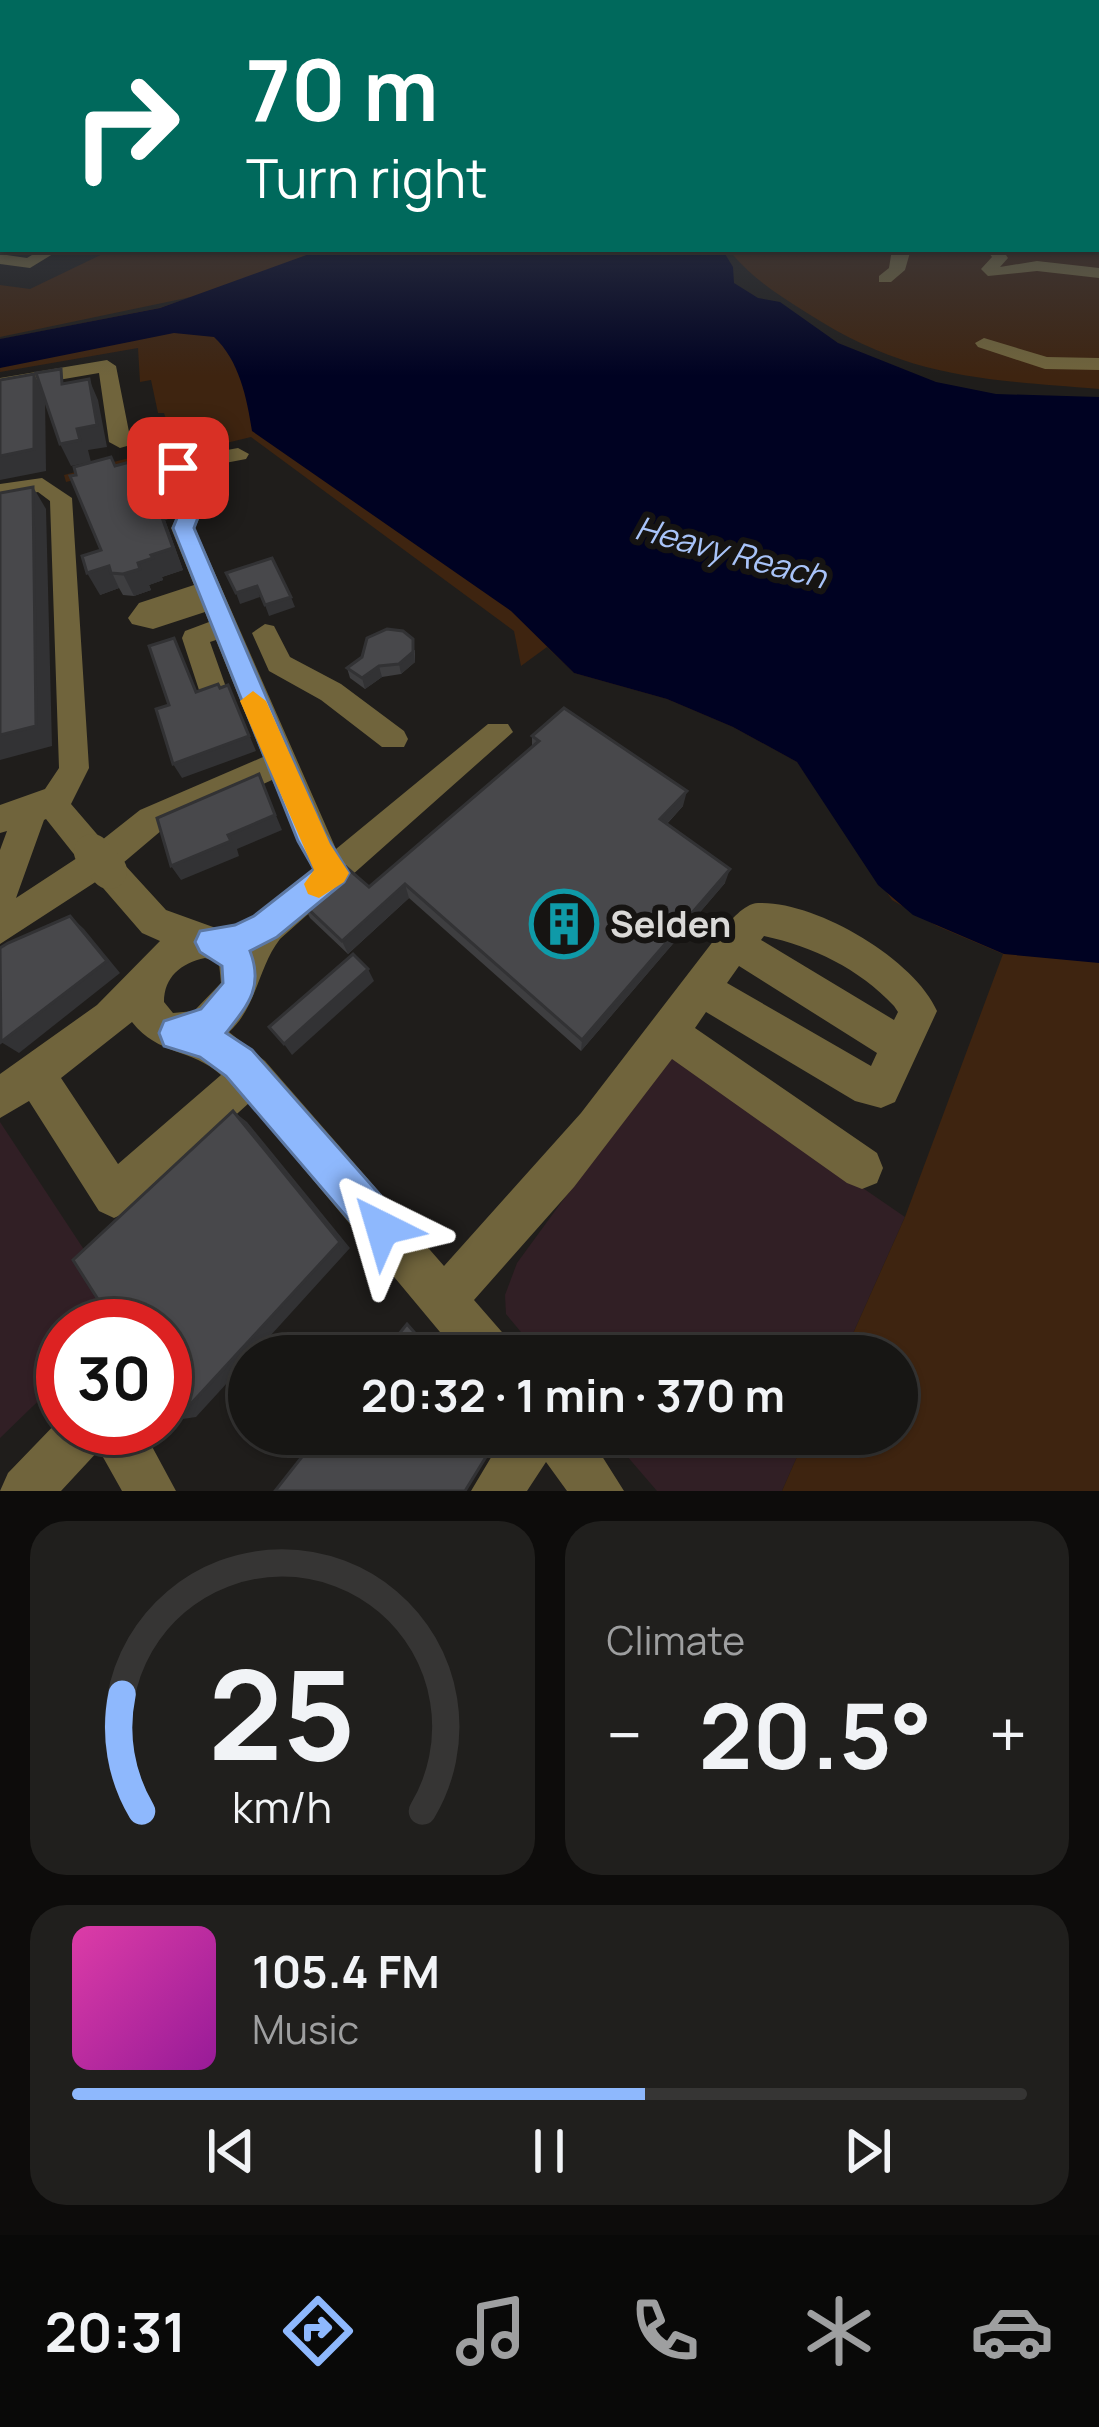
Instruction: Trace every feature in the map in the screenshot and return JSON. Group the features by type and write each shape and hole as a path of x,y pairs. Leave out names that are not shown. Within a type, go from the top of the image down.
{"street":[{"path":"885,279 897,269 897,252"},
{"path":"997,252 989,272 1013,273 1037,266 1099,273"},
{"path":"0,259 44,259"},
{"path":"984,343 1045,363 1099,364"},
{"path":"0,384 106,366 120,442"},
{"path":"150,471 238,454"},
{"path":"192,465 200,492 182,525 318,853 333,873"},
{"path":"0,491 47,485 58,493 62,507 74,768 68,788 27,811 0,895"},
{"path":"213,690 195,638 216,605"},
{"path":"265,633 279,664 331,692 393,739"},
{"path":"44,1066 88,1040 123,1029 197,1030 218,1019 232,1003 250,949 281,916 498,732"},
{"path":"0,928 107,856 151,820 279,763"},
{"path":"27,811 100,862 146,914 170,932 232,951 241,981 246,1052 256,1080"},
{"path":"146,914 155,946 145,1009 170,1032 219,1047 256,1080 473,1335"},
{"path":"0,1098 128,1003 172,952 238,940 281,916"},
{"path":"443,1299 504,1240 593,1134 734,943 757,920 797,925 888,973 911,995 918,1011 881,1088 869,1087 701,988"},
{"path":"734,943 901,1046"},
{"path":"669,1033 862,1168"},
{"path":"44,1066 114,1196 256,1080"},
{"path":"26,1491 60,1455"},
{"path":"129,1455 150,1491"},
{"path":"496,1491 521,1455"},
{"path":"572,1455 598,1491"}],"shaded area":[{"path":"107,252 481,252 1099,696 1099,1491 782,1491 798,1455 918,1455 918,1335 852,1335 905,1217 1003,954 937,926 892,900 797,762 667,699 574,673 547,647 521,666 514,631 251,437 66,482 64,475 175,446 164,413 158,413 151,380 140,382 138,348 0,372 1,339 159,308 191,297 0,337 0,285 30,289"},
{"path":"731,252 1099,252 1099,389 982,378 914,363 844,335 755,277"},
{"path":"669,1055 905,1217 852,1335 524,1335 506,1314 505,1295 517,1263"},
{"path":"0,1122 116,1299 36,1299 36,1403 0,1438"},
{"path":"626,1455 798,1455 782,1491 657,1491"}],"water":[{"name":"Heavy Reach","path":"315,252 724,252 733,267 734,283 758,298 780,302 838,343 936,382 996,394 1099,397 1099,963 1004,954 913,915 878,885 797,762 667,699 574,673 511,611 252,431 236,368 214,337 174,333 0,368 0,339 160,308"}],"building":[{"path":"61,369 62,384 89,379 97,425 77,429 80,440 60,444 36,373"},
{"path":"34,374 34,449 0,456 0,380"},
{"path":"111,457 115,466 137,460 142,467 163,462 170,479 155,498 173,548 151,555 153,558 138,563 140,569 123,574 111,573 109,566 87,573 82,556 101,550 70,476 76,475 74,467"},
{"path":"33,487 36,726 0,735 0,493"},
{"path":"272,558 291,597 265,605 257,586 236,593 226,573"},
{"path":"387,629 403,631 413,639 413,652 399,664 379,666 362,678 347,668 362,657 367,638"},
{"path":"174,638 196,692 228,685 249,736 173,764 156,709 169,705 149,646"},
{"name":"Selden","path":"564,708 687,791 660,819 730,869 582,1040 405,884 342,941 303,904 346,867 369,887 539,741 532,736"},
{"path":"259,774 275,815 228,835 231,841 171,866 157,818"},
{"path":"70,916 107,961 1,1042 0,948"},
{"path":"353,954 368,969 284,1044 269,1027"},
{"path":"233,1111 340,1242 254,1335 228,1335 228,1364 192,1403 192,1299 98,1299 73,1260"},
{"path":"407,1324 417,1335 398,1335"},
{"path":"303,1455 487,1455 465,1491 275,1491"}],"slow traffic":[{"path":"253,701 318,853 333,873 319,884"}],"place":[{"name":"Selden","path":"564,924"}],"route":[{"path":"178,468 192,465 200,486 183,528 313,841 333,873 266,926 229,943 212,942 235,956 242,978 239,990 211,1024 176,1033 208,1042 239,1063 382,1228"}]}
